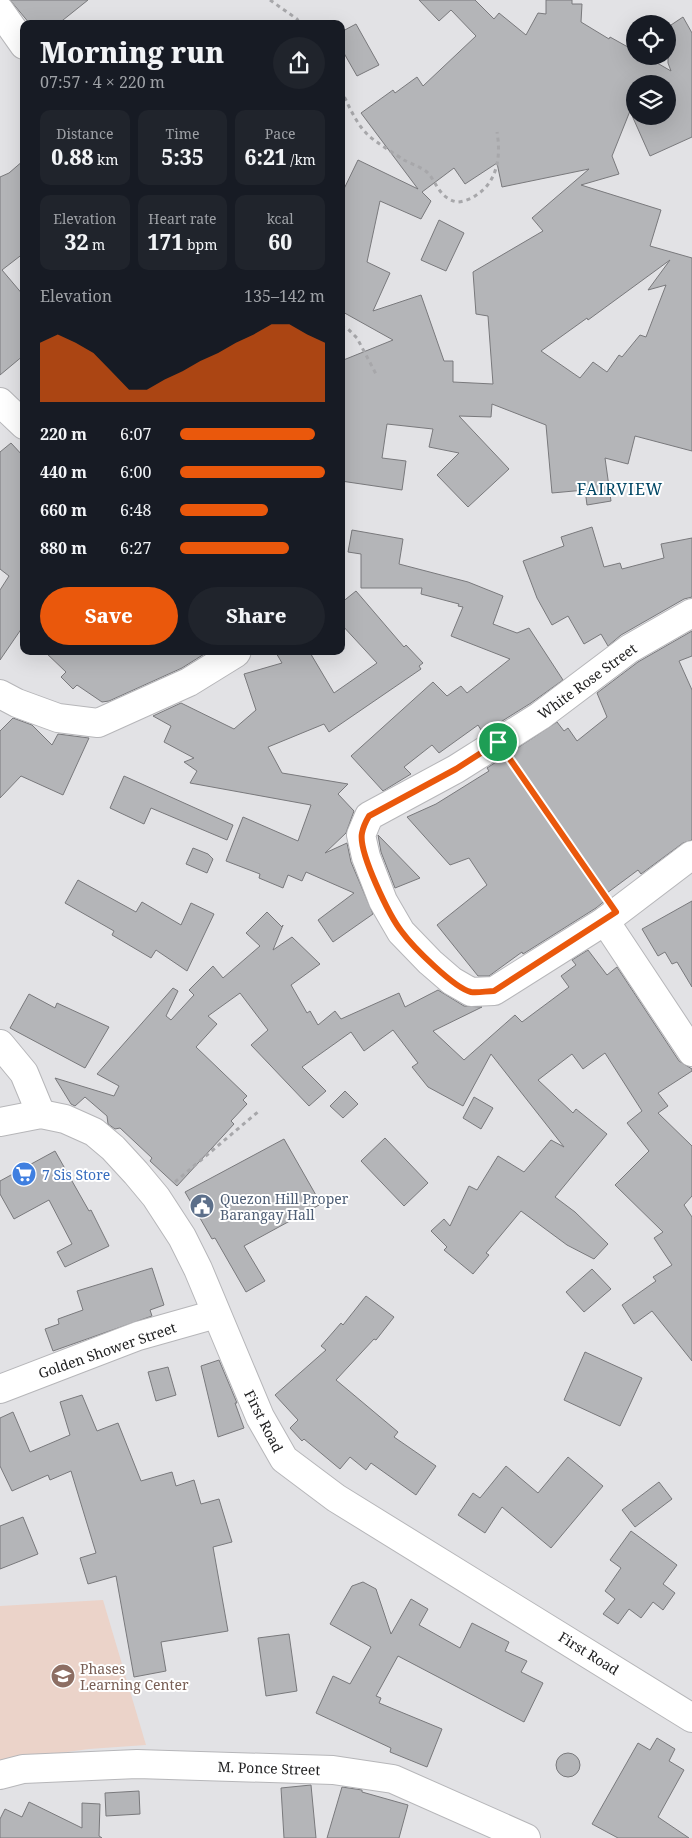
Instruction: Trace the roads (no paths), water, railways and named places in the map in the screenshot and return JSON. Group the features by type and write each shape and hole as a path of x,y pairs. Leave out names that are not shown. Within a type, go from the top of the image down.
{"street":[{"path":"0,11 20,39"},
{"path":"0,402 20,421"},
{"name":"White Rose Street","path":"692,613 628,649 540,716 456,769 369,816 361,835 366,857 383,901 401,932 430,962 452,981 471,992 494,991 611,916 692,855"},
{"path":"0,694 17,703 58,718 98,723 189,682 233,655"},
{"path":"611,916 692,1052"},
{"path":"0,1044 24,1073 41,1114"},
{"name":"First Road","path":"0,1122 41,1114 65,1119 94,1132 113,1148 136,1173 156,1197 182,1237 260,1416 284,1459 336,1498 692,1718"},
{"name":"Golden Shower Street","path":"0,1388 138,1336 216,1314"},
{"name":"M. Ponce Street","path":"0,1775 23,1769 137,1764 333,1770 393,1779 526,1838"}],"place":[{"name":"7 Sis Store","path":"24,1174"},
{"name":"Quezon Hill Proper Barangay Hall","path":"202,1206"},
{"name":"Phases Learning Center","path":"63,1676"}],"district":[{"name":"FAIRVIEW","path":"620,489"}]}
